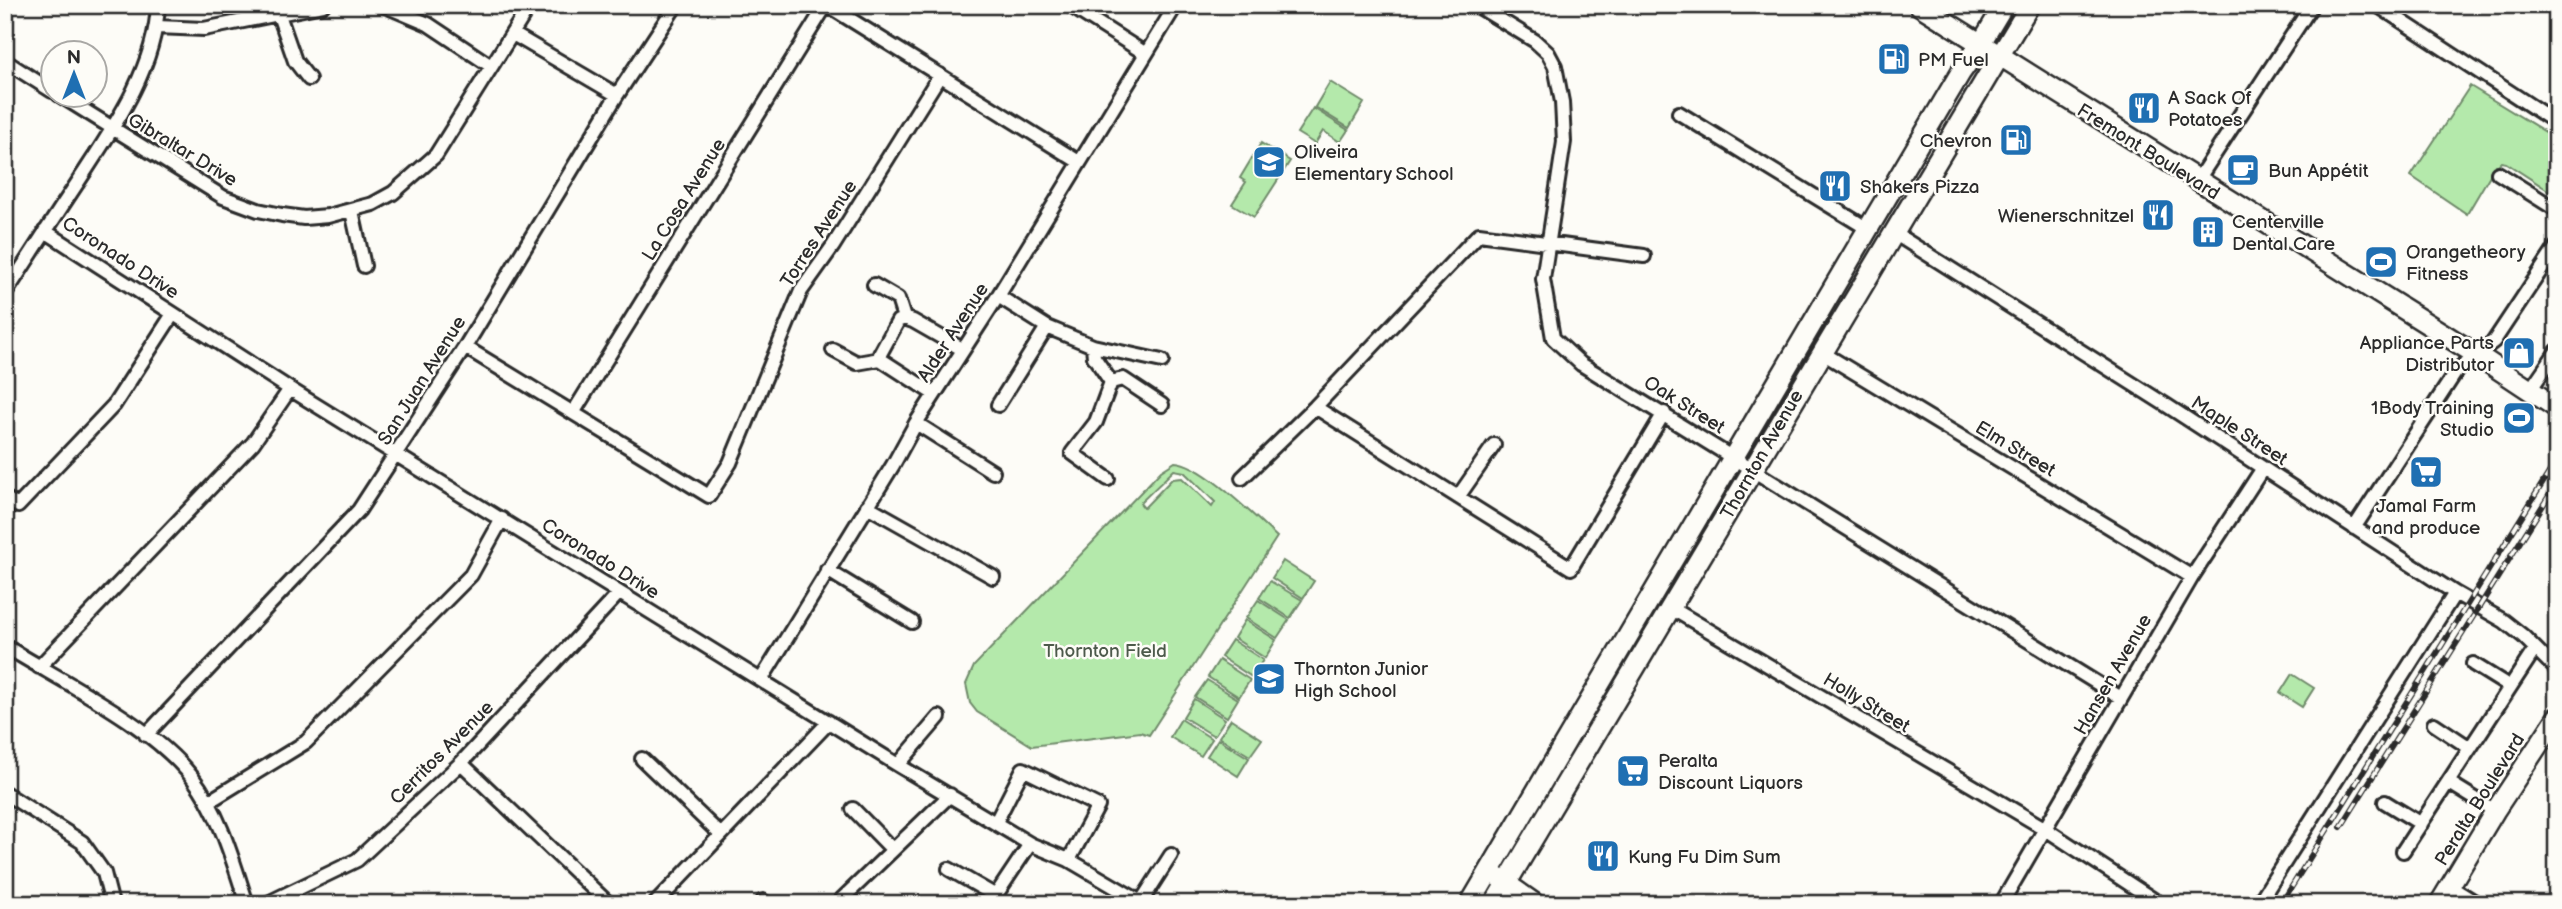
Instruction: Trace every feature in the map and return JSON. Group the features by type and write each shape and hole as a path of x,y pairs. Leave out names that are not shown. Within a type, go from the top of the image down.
{"main road":[{"name":"Fremont Boulevard","path":"1919,5 2557,408"},
{"name":"Thornton Avenue","path":"1470,904 1961,72 2004,5"},
{"name":"Thornton Avenue","path":"1494,904 2030,5"},
{"name":"Peralta Boulevard","path":"2439,904 2495,811 2557,717"},
{"path":"1490,872 1536,904"}],"street":[{"path":"5,294 112,129 138,79 157,27 158,5"},
{"path":"157,27 204,29 323,5"},
{"path":"383,5 428,24 491,66"},
{"name":"Gibraltar Drive","path":"80,108 223,197 258,211 304,218 352,211 393,193 436,155 530,5"},
{"name":"San Juan Avenue","path":"146,734 359,510 465,347 617,95 676,5"},
{"path":"827,5 1079,162"},
{"name":"La Cosa Avenue","path":"573,414 827,5"},
{"path":"1069,5 1146,54"},
{"name":"Alder Avenue","path":"761,680 916,423 998,296 1176,5"},
{"name":"Oak Street","path":"1476,5 1535,41 1548,53 1556,66 1562,102 1564,142 1543,279 1553,338 1581,364 2121,698"},
{"path":"2197,181 2312,5"},
{"path":"2376,5 2557,123"},
{"path":"279,15 295,61 309,79"},
{"path":"513,34 617,95"},
{"path":"5,61 38,82"},
{"name":"Torres Avenue","path":"573,414 709,496 730,463 801,291 833,246 940,75"},
{"path":"1679,113 1868,229"},
{"path":"2498,173 2557,210"},
{"path":"352,211 364,266"},
{"name":"Coronado Drive","path":"46,231 290,389 898,765 1030,844 1069,860 1142,903"},
{"name":"Maple Street","path":"1894,233 2455,593 2504,621 2557,670"},
{"path":"1242,478 1315,407 1479,234 1644,256"},
{"path":"2354,528 2457,370 2494,341 2557,246"},
{"path":"874,285 898,299 904,318"},
{"path":"998,296 1047,327 1093,346 1162,361"},
{"path":"5,498 18,506 114,405 173,313"},
{"path":"880,359 880,354 898,321 904,318 962,349"},
{"path":"998,405 1047,327"},
{"path":"1093,346 1094,357 1111,382"},
{"path":"465,347 573,414"},
{"path":"833,350 857,363 880,359 934,394"},
{"path":"2530,390 2557,351"},
{"name":"Elm Street","path":"1821,352 2192,576"},
{"path":"1111,382 1123,379 1162,405"},
{"path":"1108,479 1072,453 1096,422 1111,382"},
{"path":"39,667 253,443 290,389"},
{"path":"1315,407 1571,568 1664,413"},
{"path":"916,423 993,472"},
{"path":"1458,497 1494,445"},
{"name":"Hansen Avenue","path":"2001,904 2192,576 2263,468"},
{"path":"867,506 993,578"},
{"path":"208,802 306,742 471,575 502,519"},
{"path":"827,570 912,622"},
{"name":"Cerritos Avenue","path":"265,904 357,860 461,763 619,593"},
{"path":"2258,904 2455,593"},
{"name":"Holly Street","path":"1671,608 2044,828 2160,904"},
{"path":"5,646 146,734 171,754 192,777 208,802 223,832 247,904"},
{"path":"2403,851 2535,649"},
{"path":"2473,664 2510,687"},
{"path":"898,765 939,717"},
{"path":"655,904 829,722"},
{"path":"2434,724 2470,748"},
{"path":"642,759 721,835"},
{"path":"461,763 609,904"},
{"path":"996,822 1023,769 1098,806 1069,860"},
{"path":"2448,782 2495,811"},
{"path":"5,793 82,842 104,873 112,904"},
{"path":"842,899 950,795"},
{"path":"2385,802 2421,824"},
{"path":"853,809 892,849"},
{"path":"949,869 993,900 1030,844"},
{"path":"1142,903 1171,855"},
{"path":"2449,886 2478,904"}],"green space":[{"path":"1330,82 1364,103 1349,128 1315,107"},
{"path":"2470,86 2557,139 2557,196 2501,162 2493,170 2467,214 2411,176"},
{"path":"1313,108 1348,130 1340,142 1323,131 1315,144 1297,133"},
{"path":"1261,143 1290,161 1254,217 1232,204 1246,182 1240,178"},
{"name":"Thornton Field","path":"1175,462 1199,471 1277,537 1149,735 1140,732 1032,746 977,712 970,703 966,684 974,666 1161,471","holes":["1174,470 1184,472 1215,502 1212,507 1182,478 1172,479 1144,508 1140,503"]},
{"path":"1283,561 1314,581 1303,598 1272,578"},
{"path":"1270,581 1302,600 1290,618 1259,598"},
{"path":"1258,600 1289,620 1277,638 1246,618"},
{"path":"1245,620 1276,640 1265,658 1234,638"},
{"path":"1232,640 1263,660 1252,677 1221,657"},
{"path":"1219,660 1250,680 1239,697 1208,677"},
{"path":"2292,674 2314,688 2302,707 2280,693"},
{"path":"1207,680 1238,699 1227,717 1195,697"},
{"path":"1194,699 1225,719 1214,736 1183,717"},
{"path":"1181,719 1212,739 1201,756 1170,737"},
{"path":"1231,719 1262,739 1250,756 1219,737"},
{"path":"1218,739 1249,758 1238,776 1207,756"}],"railway":[{"path":"2281,904 2557,460"},
{"path":"2341,827 2557,483"}],"place":[{"name":"PM Fuel","path":"1894,59"},
{"name":"A Sack Of Potatoes","path":"2144,108"},
{"name":"Chevron","path":"2016,140"},
{"name":"Oliveira Elementary School","path":"1269,162"},
{"name":"Bun Appétit","path":"2243,170"},
{"name":"Shakers Pizza","path":"1835,186"},
{"name":"Wienerschnitzel","path":"2158,215"},
{"name":"Centerville Dental Care","path":"2208,232"},
{"name":"Orangetheory Fitness","path":"2381,262"},
{"name":"Appliance Parts Distributor","path":"2519,353"},
{"name":"1Body Training Studio","path":"2519,418"},
{"name":"Jamal Farm and produce","path":"2426,472"},
{"name":"Thornton Junior High School","path":"1269,679"},
{"name":"Peralta Discount Liquors","path":"1633,771"},
{"name":"Kung Fu Dim Sum","path":"1603,856"}]}
